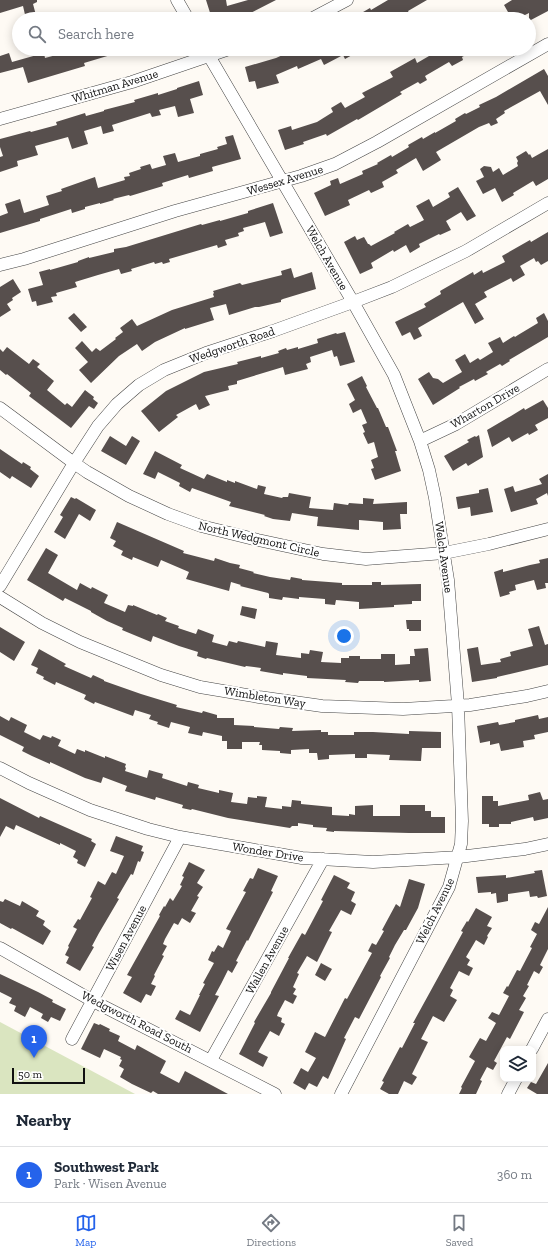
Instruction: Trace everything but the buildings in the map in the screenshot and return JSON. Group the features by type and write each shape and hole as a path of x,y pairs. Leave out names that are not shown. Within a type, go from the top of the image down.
{"street":[{"path":"177,0 184,12"},
{"path":"325,12 348,0"},
{"name":"Wessex Avenue","path":"536,51 548,44"},
{"name":"Whitman Avenue","path":"0,119 132,82 197,56"},
{"name":"Welch Avenue","path":"209,56 394,375 420,441 429,470 436,498 448,580 458,706 462,821 459,856 450,887 341,1094"},
{"name":"Wessex Avenue","path":"0,265 24,259 175,211 301,176 335,164 377,142 527,56"},
{"name":"Wedgworth Road","path":"0,586 98,426 117,404 139,385 164,370 206,353 273,331 392,287 466,251 548,203"},
{"name":"Wharton Drive","path":"420,441 456,424 548,369"},
{"name":"North Wedgmont Circle","path":"0,408 87,472 129,496 168,514 201,526 258,540 323,554 366,559 444,553 489,544 548,529"},
{"name":"Wimbleton Way","path":"0,597 42,623 80,642 161,675 200,687 322,706 403,709 458,706 527,696 548,691"},
{"name":"Wonder Drive","path":"0,768 29,783 90,810 148,829 180,837 302,858 373,862 459,856 525,849 548,844"},
{"name":"Wisen Avenue","path":"72,1039 180,837"},
{"name":"Wallen Avenue","path":"211,1060 323,859"},
{"name":"Wedgworth Road South","path":"0,948 93,1000 275,1094"},
{"path":"534,1046 548,1019"},
{"path":"508,1094 514,1082"}],"green space":[{"path":"0,1022 135,1094 0,1094"}],"place":[{"name":"Southwest Park","path":"34,1058"}]}
